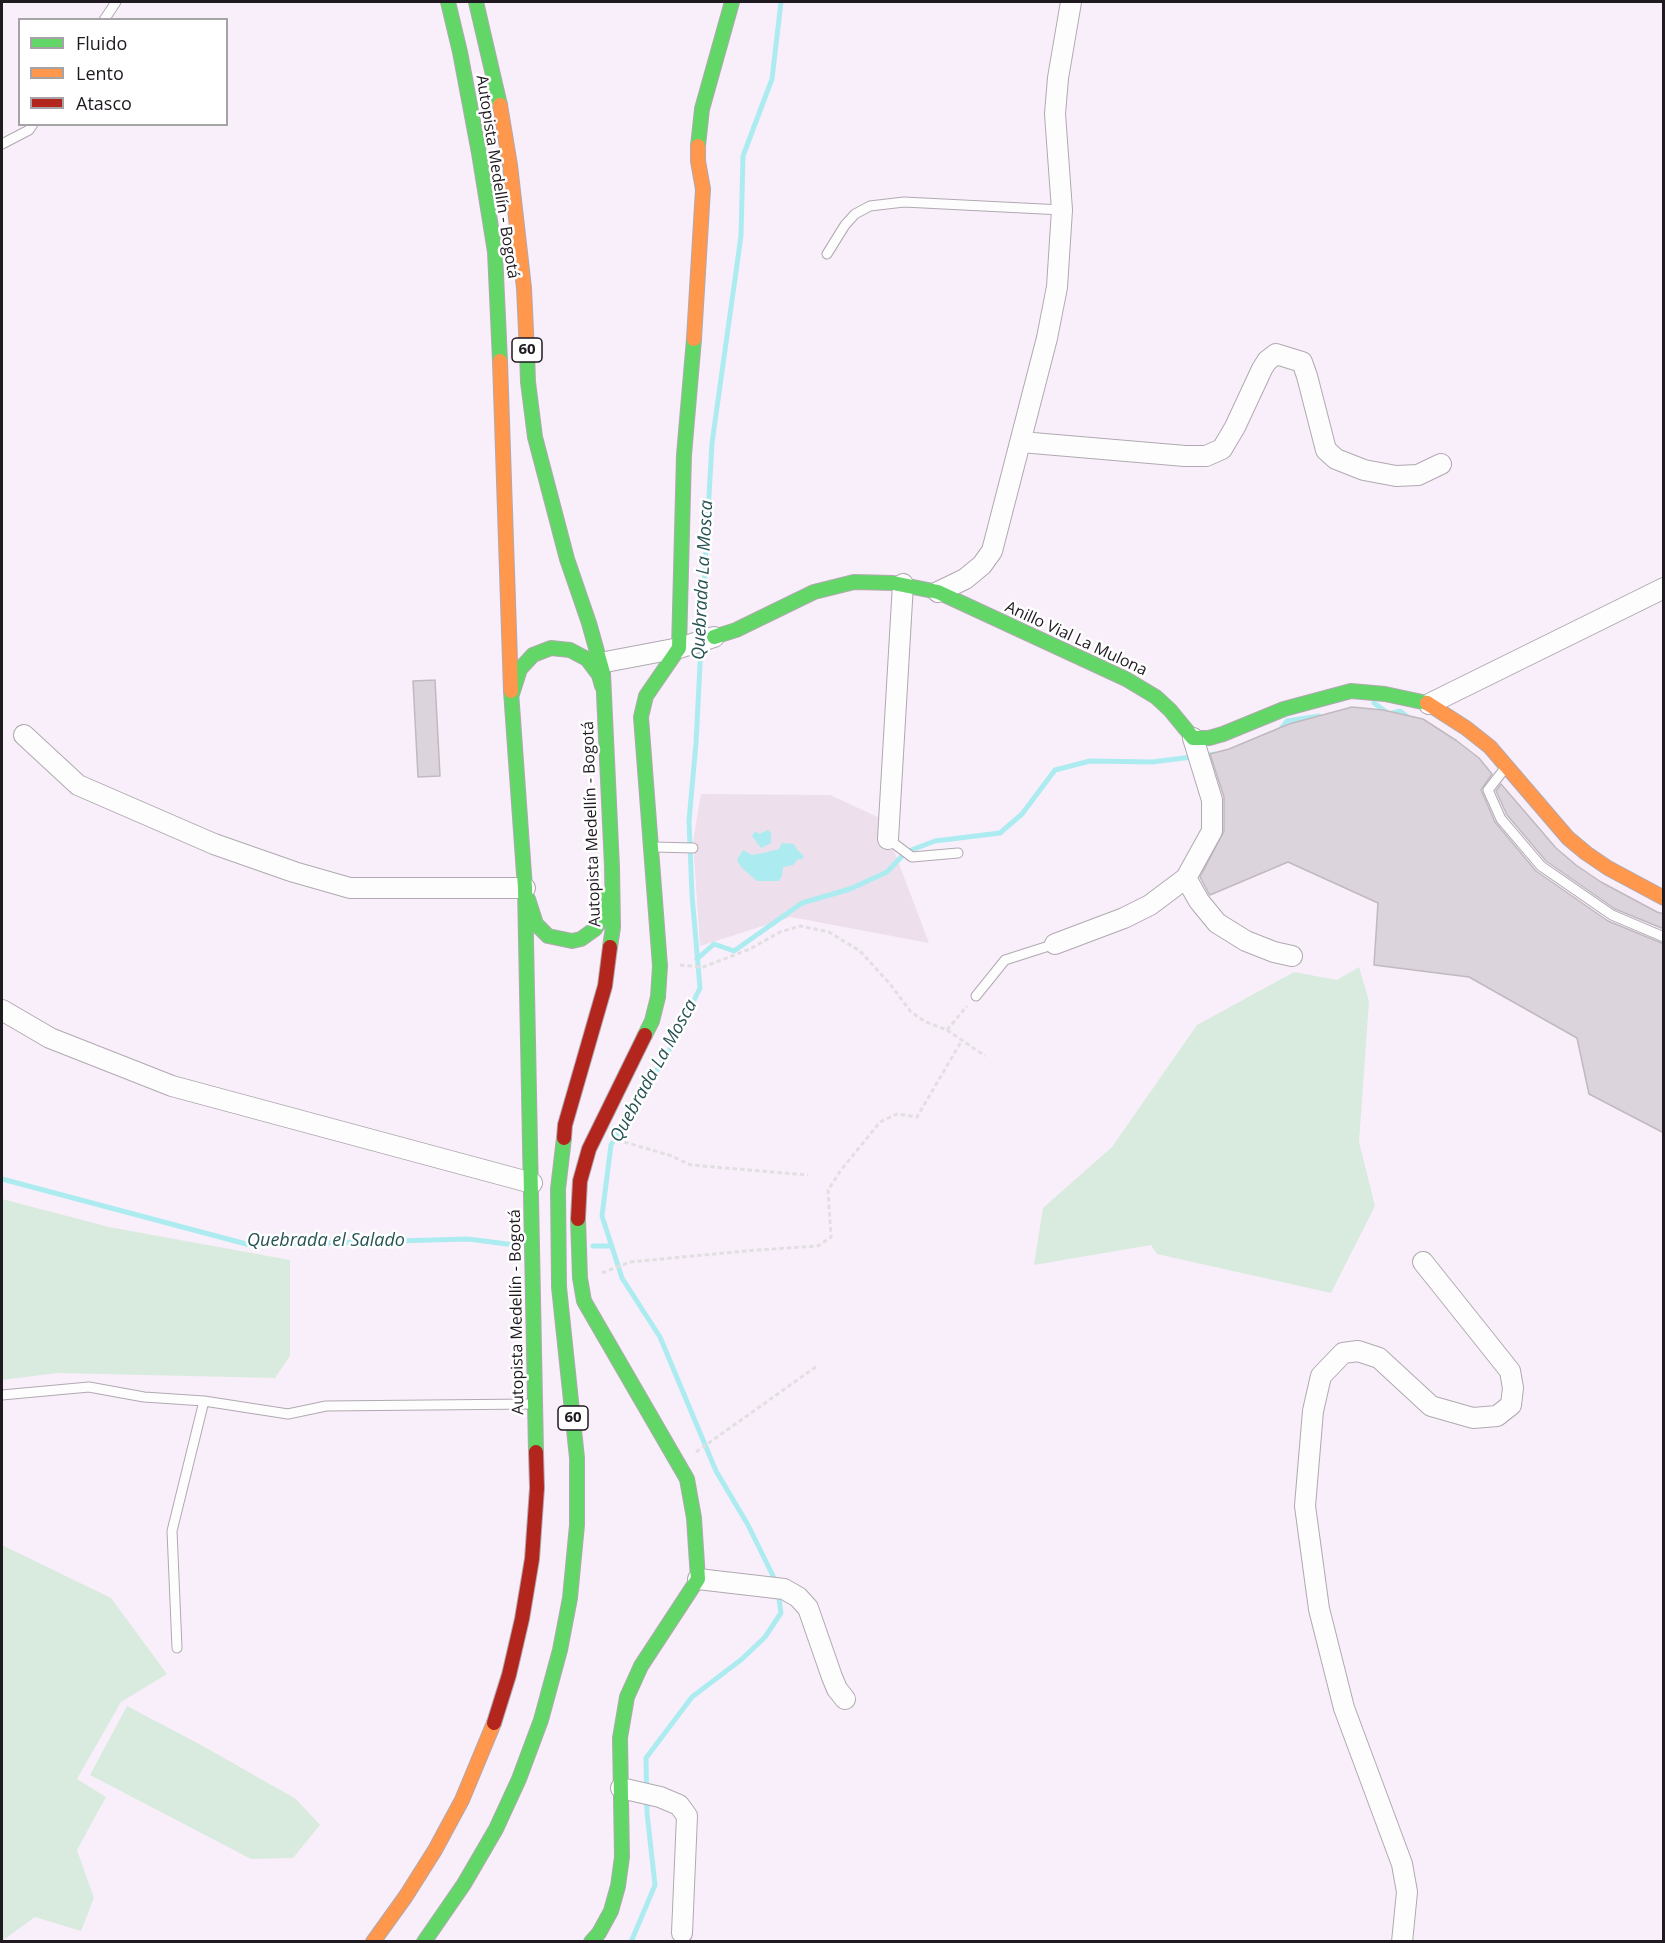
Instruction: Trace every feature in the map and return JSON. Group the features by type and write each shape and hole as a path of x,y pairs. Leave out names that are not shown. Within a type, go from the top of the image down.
{"main road":[{"name":"Autopista Medellín - Bogotá","path":"373,1941 424,1869 462,1800 488,1740 509,1675 522,1619 532,1559 537,1488 525,888 511,697 500,324 495,252 471,109 448,2"},
{"name":"Autopista Medellín - Bogotá","path":"424,1941 464,1884 496,1828 519,1779 541,1720 560,1650 570,1598 577,1525 577,1458 559,1287 558,1189 565,1125 605,986 613,927 612,867 600,663 567,559 535,437 528,382 524,288 511,175 500,105 476,2"},
{"path":"591,1941 599,1934 611,1911 618,1886 629,1790 620,1738 627,1697 641,1666 698,1579 694,1518 687,1479 584,1301 580,1278 578,1203 580,1181 589,1149 652,1021 658,997 659,847 641,717 646,696 660,673 687,646 684,455 695,333 703,189 698,161 698,139 702,109 732,2"},
{"name":"Anillo Vial La Mulona","path":"714,637 736,630 799,599 834,586 854,582 903,584 938,592 1140,687 1170,710 1194,741"},
{"path":"511,697 512,686 519,669 533,655 551,648 570,650 587,659 599,675 603,693"},
{"path":"1194,741 1223,734 1284,709 1351,691 1385,694 1429,704 1479,738 1507,765 1568,838 1608,868 1664,898"},
{"path":"525,888 536,924 548,936 560,940 581,939 595,929 602,918 612,867"}],"street":[{"path":"938,592 965,579 982,565 992,551 1047,338 1055,297 1062,210 1055,114 1058,78 1071,2"},
{"path":"1021,442 1175,456 1206,456 1222,449 1262,369 1267,361 1276,354 1302,362 1326,450 1336,459 1364,470 1396,476 1418,475 1441,464"},
{"path":"888,839 903,584"},
{"path":"1429,704 1664,588"},
{"path":"600,663 687,646 714,637"},
{"path":"24,735 78,785 214,844 305,875 350,888 525,888"},
{"path":"1055,944 1124,918 1150,905 1186,878 1212,831 1212,800 1194,741"},
{"path":"1186,878 1199,901 1217,923 1246,941 1292,956"},
{"path":"2,1010 50,1038 172,1086 532,1183"},
{"path":"1402,1941 1407,1892 1402,1864 1344,1708 1319,1609 1305,1506 1313,1411 1322,1376 1343,1353 1358,1351 1378,1358 1431,1406 1473,1418 1497,1416 1511,1405 1513,1388 1510,1371 1423,1262"},
{"path":"698,1579 784,1589 798,1597 808,1608 832,1677 845,1700"},
{"path":"629,1790 660,1797 679,1805 687,1816 682,1933"}],"lane":[{"path":"105,18 116,2"},
{"path":"2,144 31,126"},
{"path":"827,254 845,225 855,214 870,206 904,202 1062,210"},
{"path":"1507,765 1488,790 1501,819 1541,866 1612,915 1664,937"},
{"path":"888,839 912,857 958,853"},
{"path":"659,847 693,848"},
{"path":"976,996 1005,960 1055,944"},
{"path":"2,1395 89,1386 144,1397 204,1401 288,1414 326,1406 534,1404"},
{"path":"177,1648 172,1531 204,1401"}],"path":[{"path":"674,964 702,967 750,949 780,932 800,926 828,932 860,951 890,984 911,1012 926,1022 947,1030 985,1056"},
{"path":"947,1030 976,996"},
{"path":"599,1274 630,1262 818,1246 831,1237 828,1190 841,1170 880,1122 897,1114 917,1117 962,1040"},
{"path":"622,1142 669,1155 690,1165 808,1175"},
{"path":"693,1455 817,1366"}],"shaded area":[{"path":"701,794 830,795 882,819 929,943 791,917 700,946 693,841"}],"green space":[{"path":"1359,967 1369,1001 1359,1142 1375,1206 1331,1293 1157,1254 1151,1245 1034,1265 1043,1208 1112,1147 1197,1025 1294,972 1337,980"},
{"path":"2,1199 109,1227 290,1260 290,1356 275,1378 58,1373 2,1380"},
{"path":"2,1545 111,1598 167,1674 121,1702 77,1779 106,1797 77,1850 94,1898 81,1931 35,1917 2,1941"},
{"path":"127,1706 296,1799 320,1825 293,1858 251,1859 90,1775"}],"water":[{"path":"768,830 771,833 771,843 761,848 752,836 755,831 759,834"},
{"path":"782,843 794,844 804,856 793,865 783,867 779,881 757,881 741,867 737,860 743,850 752,855 779,849"}],"building":[{"path":"435,680 440,776 418,777 413,681"},
{"path":"1352,707 1383,710 1423,719 1457,741 1479,758 1492,774 1481,790 1495,822 1536,871 1608,921 1664,944 1664,1133 1589,1094 1577,1038 1469,977 1374,965 1378,903 1288,862 1209,894 1200,877 1224,831 1224,797 1210,754 1229,749 1289,724"},
{"path":"1501,784 1556,848 1601,882 1664,914 1664,929 1615,909 1546,861 1507,815 1496,791"}],"waterway":[{"name":"Quebrada La Mosca","path":"701,637 712,443 741,236 743,156 772,79 781,2"},
{"name":"Quebrada La Mosca","path":"701,646 689,821 692,895 700,988 671,1047 611,1145 602,1216 622,1278 660,1337 716,1471 748,1525 776,1582"},
{"path":"1374,703 1389,714 1400,711 1409,718"},
{"path":"1280,730 1287,721 1319,716"},
{"path":"697,959 714,944 734,951 802,903 850,889 887,872 906,852 935,841 1000,833 1022,814 1055,770 1090,761 1152,762 1216,754"},
{"name":"Quebrada el Salado","path":"2,1179 250,1245 468,1239 515,1245"},
{"name":"Quebrada el Salado","path":"593,1246 612,1246"},
{"name":"Quebrada La Mosca","path":"631,1942 655,1885 647,1813 646,1758 692,1697 742,1659 765,1637 781,1613 778,1591"}],"traffic: fast":[{"path":"448,2 479,153 495,252 500,361"},
{"path":"476,2 500,105"},
{"path":"698,146 702,109 732,2"},
{"path":"645,1035 652,1021 658,997 660,966 641,717 646,696 679,648 684,455 694,339"},
{"path":"527,352 528,382 535,437 567,559 603,673 612,867 613,927 610,947"},
{"path":"714,637 736,630 814,592 854,582 893,583 938,592 1126,679 1156,697 1193,738 1209,738 1223,734 1284,709 1351,691 1385,694 1427,703"},
{"path":"512,694 520,669 533,655 551,648 570,650 587,659 599,675 602,686"},
{"path":"511,691 525,888 536,1452"},
{"path":"528,899 536,924 548,936 572,941 581,939 595,929 602,918 607,895"},
{"path":"424,1942 464,1884 496,1829 519,1779 541,1720 560,1650 570,1598 577,1525 577,1458 559,1287 558,1189 564,1138"},
{"path":"578,1219 580,1278 584,1301 687,1479 694,1518 698,1579 641,1666 627,1697 620,1738 622,1857 618,1886 611,1911 599,1933 591,1942"}],"traffic: slow":[{"path":"500,105 510,165 524,288 527,352"},
{"path":"694,339 703,189 698,146"},
{"path":"500,361 511,691"},
{"path":"1427,703 1466,728 1490,747 1568,838 1586,853 1608,868 1664,898"},
{"path":"373,1942 435,1850 462,1800 494,1723"}],"traffic: jam":[{"path":"564,1138 565,1125 605,986 610,947"},
{"path":"578,1219 580,1181 589,1149 645,1035"},
{"path":"494,1723 509,1675 522,1619 532,1559 537,1488 536,1452"}]}
